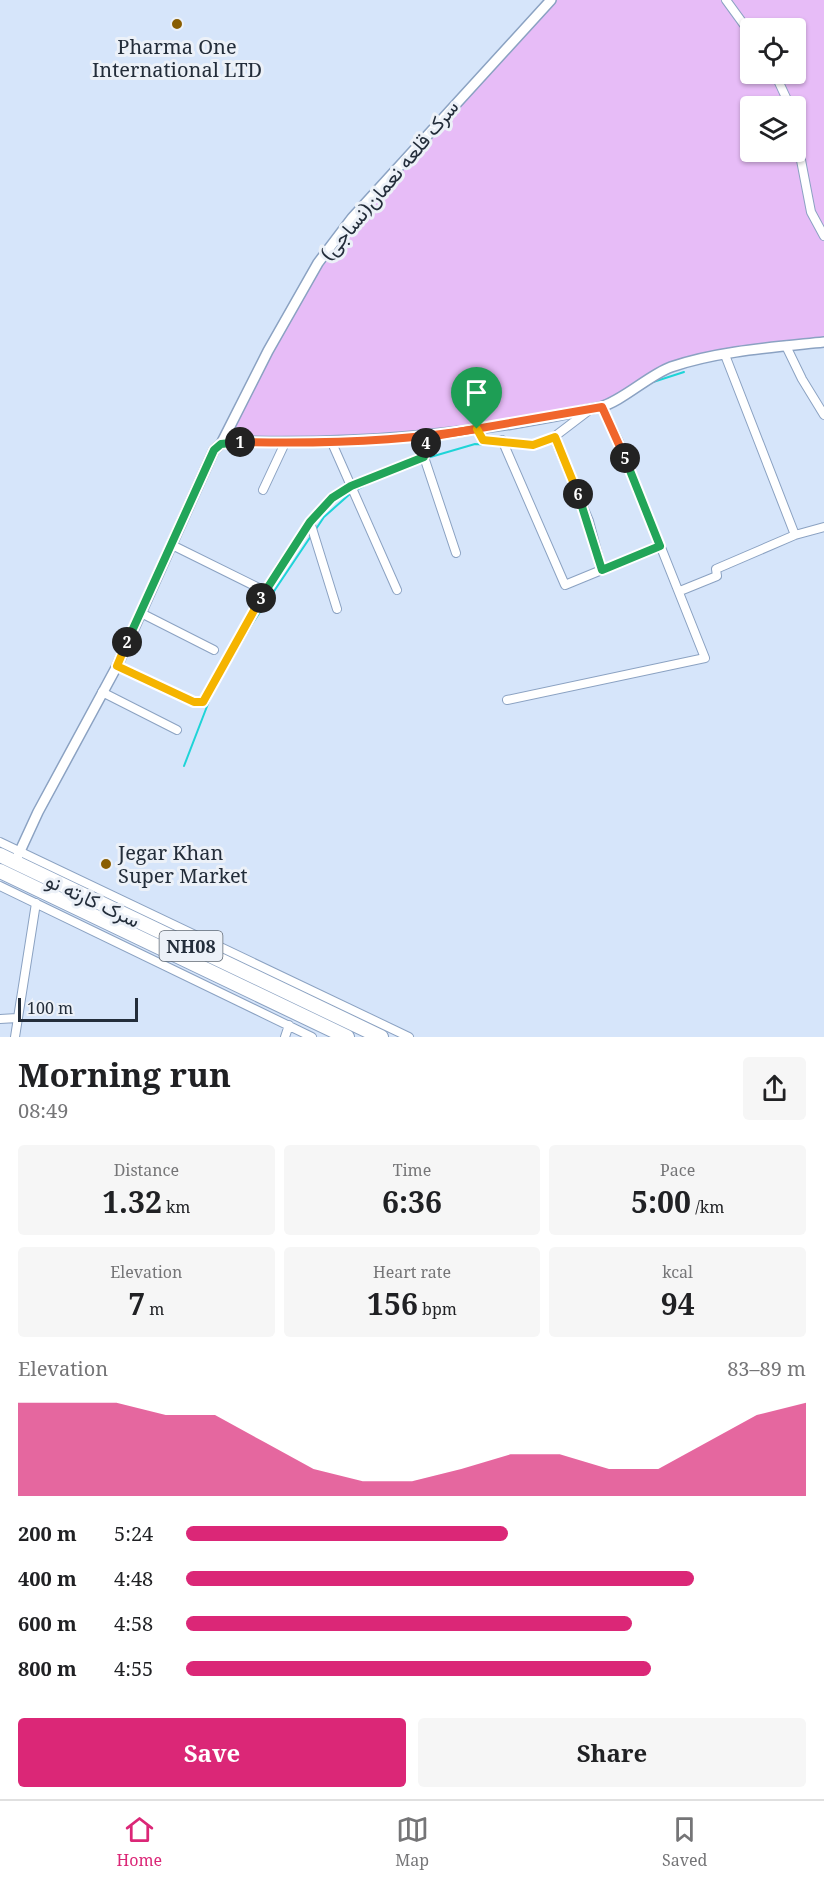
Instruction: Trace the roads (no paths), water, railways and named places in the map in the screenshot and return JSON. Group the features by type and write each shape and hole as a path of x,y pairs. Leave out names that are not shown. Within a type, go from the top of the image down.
{"highway":[{"name":"سرک کارته نو","path":"0,855 18,857 59,884 381,1037"},
{"name":"NH08","path":"0,871 133,943 347,1037"},
{"path":"51,897 59,884"}],"street":[{"name":"سرک قلعه نعمان(نساجی)","path":"18,857 38,812 117,666 214,450 221,444 268,351 318,263 352,218 550,0"},
{"path":"726,0 740,19"},
{"path":"801,162 811,212 824,236"},
{"path":"477,429 483,440 533,445 555,437 598,407 671,367 724,356 824,342"},
{"path":"786,346 802,379 824,415"},
{"path":"724,356 795,536"},
{"path":"221,444 230,441 332,443 429,437 598,407"},
{"path":"507,700 705,658 619,442 598,407"},
{"path":"429,437 424,457 456,553"},
{"path":"555,437 589,521 602,570"},
{"path":"502,441 565,585 660,546"},
{"path":"263,490 285,443"},
{"path":"332,443 343,462 351,486 371,526 397,590"},
{"path":"117,666 194,702 203,702 265,591 310,522 332,498 351,486 424,457"},
{"path":"310,522 337,609"},
{"path":"680,591 717,576 716,569 795,536 824,527"},
{"path":"172,545 265,591"},
{"path":"141,613 214,650"},
{"path":"102,692 177,730"},
{"path":"0,842 18,857 409,1037"},
{"path":"0,886 133,943 312,1037"},
{"path":"15,1037 36,903"},
{"path":"0,1018 17,1018"},
{"path":"285,1037 289,1025"}],"waterway":[{"path":"650,383 684,372"},
{"path":"427,458 475,444 518,447"},
{"path":"356,490 373,481"},
{"path":"316,529 324,517 351,493"},
{"path":"222,675 250,627 311,536"},
{"path":"184,766 211,696"}],"place":[{"name":"Pharma One International LTD","path":"177,24"},
{"name":"Jegar Khan Super Market","path":"106,864"}]}
